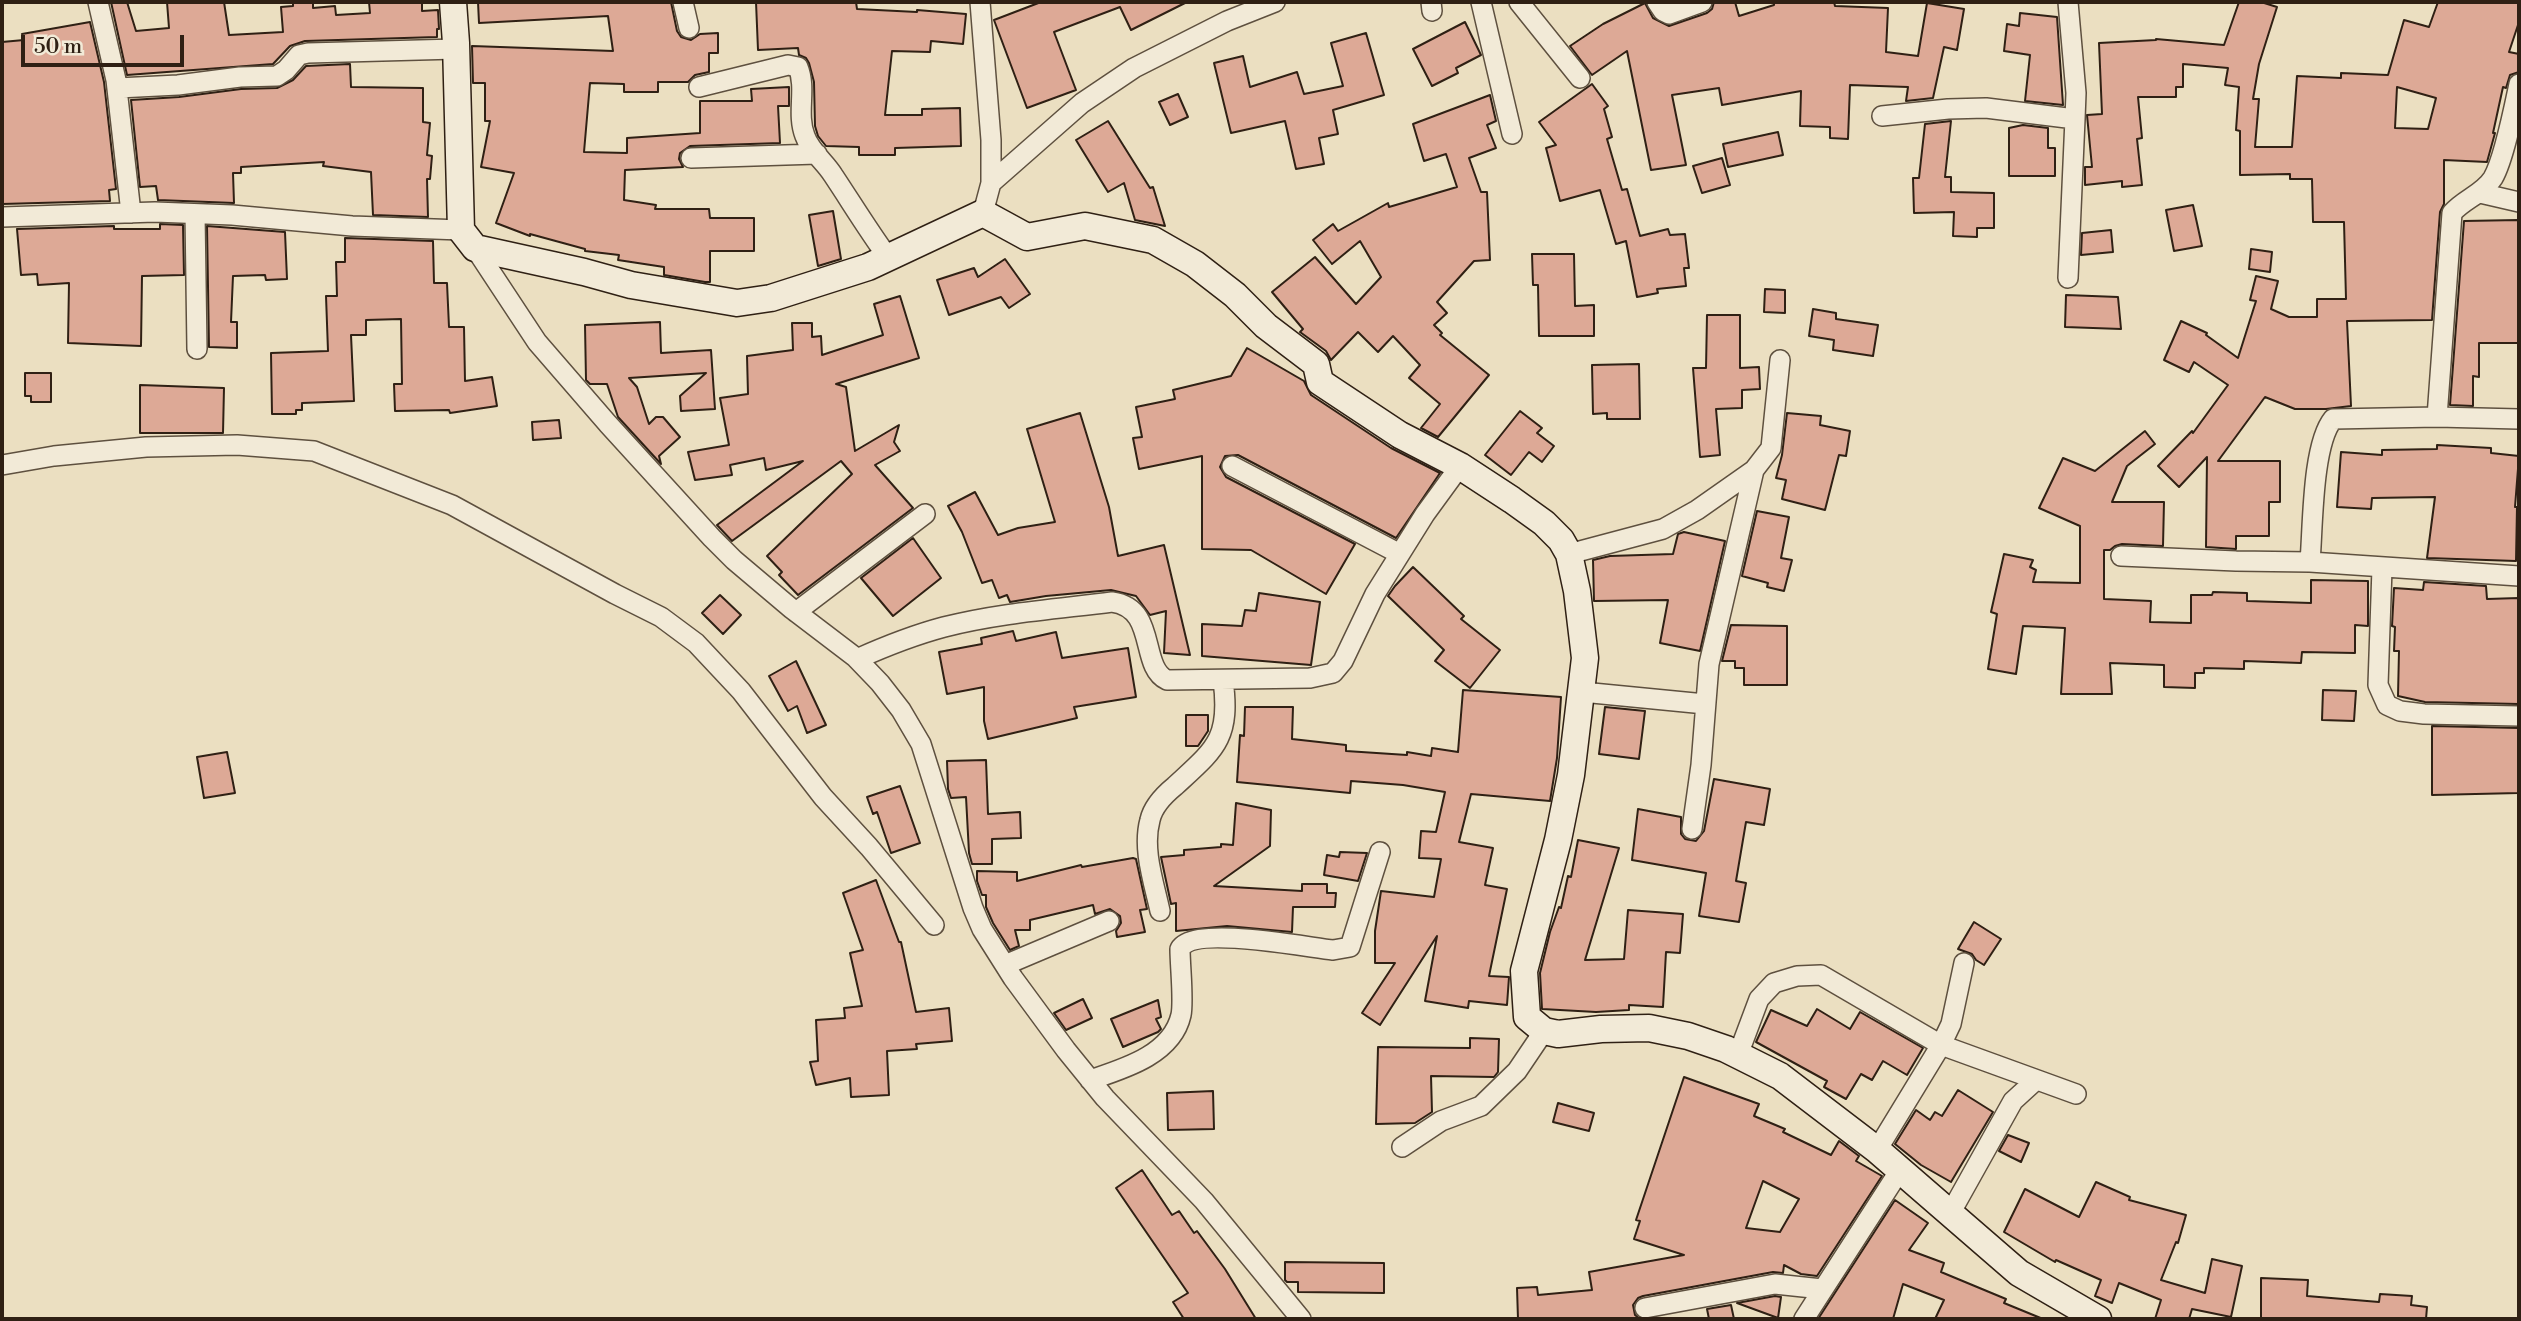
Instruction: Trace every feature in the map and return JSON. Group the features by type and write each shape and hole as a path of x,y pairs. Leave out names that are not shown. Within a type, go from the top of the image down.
{"street":[{"path":"97,2 118,88 131,213"},
{"path":"453,2 468,239 537,342 608,424 734,560 857,659 901,710 920,744 973,908 982,929 1005,965 1090,1080 1204,1201 1301,1319"},
{"path":"683,2 689,28"},
{"path":"2,217 131,213 309,221 468,239 631,285 737,303 771,298 868,267 983,213 992,183 980,2"},
{"path":"992,183 1082,103 1134,68 1227,20 1275,2"},
{"path":"1481,2 1512,134"},
{"path":"1519,2 1580,78"},
{"path":"1657,2 1663,11 1669,14 1702,2"},
{"path":"2068,2 2076,93 2068,278"},
{"path":"118,88 277,76 299,55 308,53 456,49"},
{"path":"699,88 788,65 798,67 802,76 800,115 805,138 833,174 856,213 887,256"},
{"path":"2480,193 2493,178 2499,162 2519,84"},
{"path":"1882,116 1986,108 2075,119"},
{"path":"691,158 817,154"},
{"path":"2437,417 2452,213 2472,195 2480,193 2519,202"},
{"path":"983,213 1027,237 1085,226 1153,240 1195,264 1235,295 1266,326 1316,364 1320,382 1400,435 1460,467 1544,523 1561,540 1569,554 1577,591 1585,658 1572,775 1524,971 1527,1017 1544,1031 1558,1034 1601,1029 1649,1028 1688,1036 1738,1055 1780,1076 1877,1150 2019,1273 2098,1319"},
{"path":"195,214 197,349"},
{"path":"1569,554 1663,529 1697,510 1754,470 1770,448 1780,360"},
{"path":"2310,562 2317,468 2325,429 2333,419 2519,419"},
{"path":"2,465 54,456 146,447 237,445 314,451 452,505 661,617 696,643 741,691 823,797 934,925"},
{"path":"1232,467 1400,554"},
{"path":"857,659 894,642 944,627 999,616 1112,602 1123,603 1132,608 1139,619 1161,677 1167,680 1310,678 1333,673 1343,661 1370,603 1400,554 1425,514 1460,467"},
{"path":"1692,829 1712,650 1754,470"},
{"path":"796,612 925,514"},
{"path":"2121,556 2310,562 2519,576"},
{"path":"2382,568 2378,685 2387,705 2400,711 2519,716"},
{"path":"1160,911 1149,858 1149,821 1160,800 1203,761 1220,738 1224,722 1223,680"},
{"path":"1582,692 1705,704"},
{"path":"1090,1080 1132,1065 1167,1042 1178,1026 1182,1013 1181,949 1184,943 1217,937 1333,950 1350,947 1380,852"},
{"path":"1005,965 1109,921"},
{"path":"1877,1150 1951,1024 1964,963"},
{"path":"1738,1055 1759,999 1774,983 1797,976 1821,975 1941,1045 2076,1094"},
{"path":"1402,1147 1441,1121 1481,1106 1517,1071 1544,1031"},
{"path":"1951,1212 2014,1101 2036,1080"},
{"path":"1804,1319 1900,1170"},
{"path":"1645,1308 1774,1284 1822,1289"}],"building":[{"path":"111,2 127,2 136,31 169,28 167,2 224,2 229,35 283,32 281,7 293,6 293,2 313,2 313,8 335,6 336,15 370,13 369,2 422,2 422,11 438,10 439,29 437,37 305,41 290,46 273,64 127,75"},
{"path":"478,2 671,2 677,31 681,37 691,40 700,34 718,33 718,53 709,53 709,72 695,75 688,82 658,82 658,92 624,92 624,84 590,83 584,152 627,153 627,138 700,133 700,101 752,101 751,89 789,87 789,106 778,106 780,143 690,146 680,153 679,159 683,167 625,170 624,200 656,205 655,209 709,209 710,218 754,218 754,251 710,251 710,282 705,282 664,275 664,267 618,260 619,255 585,251 530,236 496,223 514,173 481,167 490,121 485,121 485,83 473,83 472,46 613,51 608,16 479,23"},
{"path":"756,2 856,2 857,9 966,14 963,44 931,41 930,52 892,51 885,115 922,115 922,109 960,108 961,146 895,148 895,155 859,155 859,147 826,146 818,136 815,126 814,82 809,63 799,55 798,48 758,50"},
{"path":"1041,2 1187,2 1131,30 1120,7 1054,32 1076,90 1027,108 994,20"},
{"path":"1714,2 1735,2 1739,16 1774,5 1774,2 1834,2 1835,6 1888,8 1886,52 1918,56 1927,3 1964,9 1957,50 1944,47 1933,98 1906,101 1908,87 1850,85 1848,139 1830,138 1830,127 1800,126 1801,91 1722,105 1719,88 1672,95 1686,165 1651,170 1627,51 1592,75 1570,46 1603,24 1645,3 1653,18 1669,26 1707,13"},
{"path":"2239,2 2261,2 2277,7 2259,64 2253,99 2259,99 2255,147 2292,147 2297,76 2341,78 2341,73 2388,75 2404,20 2429,27 2438,2 2519,2 2519,22 2509,52 2519,54 2519,72 2510,75 2506,88 2503,87 2487,162 2444,160 2444,204 2440,212 2432,320 2347,321 2351,406 2295,409 2265,397 2218,461 2280,461 2280,502 2269,502 2269,536 2236,536 2236,549 2206,547 2207,457 2179,487 2158,466 2192,431 2193,433 2228,385 2194,362 2189,372 2164,360 2181,321 2207,333 2206,335 2238,358 2256,301 2250,300 2256,276 2278,281 2271,309 2289,317 2317,317 2317,299 2346,299 2344,222 2313,222 2312,179 2290,179 2290,174 2240,175 2240,131 2236,130 2239,87 2225,85 2228,68 2183,64 2183,87 2176,87 2176,97 2138,97 2142,138 2137,139 2142,185 2122,187 2122,181 2085,185 2085,167 2092,167 2087,115 2102,114 2099,43 2156,39 2224,45","holes":["2397,87 2436,98 2428,129 2395,128"]},
{"path":"2020,13 2057,17 2063,105 2025,101 2030,55 2004,51 2007,24 2019,26"},
{"path":"90,22 104,82 116,189 109,190 110,201 2,204 2,42 24,40 22,34"},
{"path":"1465,22 1481,55 1456,68 1458,73 1432,86 1413,49"},
{"path":"1366,33 1384,95 1333,110 1338,134 1319,138 1324,164 1296,169 1285,121 1231,133 1214,63 1243,56 1250,87 1297,72 1304,94 1343,86 1331,43"},
{"path":"350,64 351,87 423,88 423,122 430,123 427,155 432,156 430,179 427,179 428,217 373,215 371,172 323,166 324,162 241,167 241,173 233,173 234,203 158,200 156,186 140,187 131,100 277,88 293,80 306,66"},
{"path":"1592,84 1608,106 1604,109 1612,137 1607,139 1622,190 1627,189 1640,236 1668,229 1670,235 1685,234 1689,268 1684,268 1686,286 1657,289 1658,293 1637,297 1626,241 1616,244 1600,190 1560,201 1546,148 1556,145 1539,122"},
{"path":"1178,94 1188,117 1170,125 1159,102"},
{"path":"1490,95 1496,121 1487,125 1496,148 1469,158 1481,192 1487,192 1490,260 1474,261 1437,302 1447,313 1434,325 1442,333 1440,335 1489,375 1438,437 1421,428 1440,404 1409,378 1420,365 1393,336 1378,352 1358,332 1331,360 1326,351 1300,332 1303,329 1272,292 1315,257 1356,304 1381,277 1360,241 1332,264 1313,240 1333,224 1338,231 1388,203 1389,207 1457,187 1446,154 1424,161 1413,124"},
{"path":"1108,121 1150,188 1153,187 1165,226 1135,220 1124,183 1108,192 1076,140"},
{"path":"1951,121 1945,177 1951,177 1951,192 1994,193 1994,228 1977,228 1977,237 1953,236 1954,212 1914,213 1913,178 1919,178 1925,124"},
{"path":"2023,125 2048,128 2048,148 2055,148 2055,176 2009,176 2009,128"},
{"path":"1778,132 1783,155 1728,167 1723,144"},
{"path":"1722,158 1730,185 1702,193 1693,166"},
{"path":"2193,205 2202,246 2174,251 2166,210"},
{"path":"833,211 841,259 818,266 809,215"},
{"path":"2519,220 2519,343 2479,343 2479,377 2473,376 2473,406 2450,405 2464,221"},
{"path":"160,224 183,225 184,275 142,276 141,346 68,343 69,283 38,285 37,274 21,275 17,229 114,226 114,229 160,229"},
{"path":"207,226 285,232 287,279 266,280 265,275 233,276 231,322 237,322 237,348 209,347"},
{"path":"2111,230 2113,252 2081,255 2082,233"},
{"path":"345,238 433,241 434,283 447,283 449,327 464,327 465,381 492,377 497,406 450,413 449,410 395,411 394,384 402,384 401,319 366,320 366,335 351,335 354,401 302,403 302,410 296,410 296,414 272,414 271,353 328,351 326,296 337,296 336,262 345,262"},
{"path":"2251,249 2272,252 2270,272 2249,269"},
{"path":"1532,254 1574,254 1575,306 1594,305 1594,336 1539,336 1538,285 1533,285"},
{"path":"1005,259 1030,294 1009,308 1001,297 949,315 937,280 974,268 978,277"},
{"path":"1765,289 1785,290 1785,313 1764,312"},
{"path":"2066,295 2118,297 2121,329 2065,327"},
{"path":"900,296 919,358 836,384 846,387 855,451 899,425 894,442 900,451 875,465 913,508 798,595 779,575 782,572 767,556 852,474 841,461 732,541 717,525 803,461 766,470 764,458 730,465 732,475 695,480 688,452 729,445 720,398 748,394 747,356 793,350 792,323 812,323 812,337 821,336 822,355 883,335 874,304"},
{"path":"1813,309 1836,313 1836,319 1878,325 1873,356 1833,350 1834,340 1809,336"},
{"path":"1707,315 1740,315 1740,368 1759,367 1760,389 1742,390 1742,408 1716,409 1720,455 1700,457 1693,368 1706,368"},
{"path":"660,322 661,353 711,350 715,409 681,411 680,396 706,373 629,378 637,387 649,424 656,417 663,417 680,437 659,456 661,464 618,417 607,384 590,384 586,380 585,325"},
{"path":"1247,348 1304,381 1311,395 1391,448 1440,473 1396,538 1238,455 1225,456 1220,467 1226,477 1355,544 1326,594 1251,550 1202,549 1202,456 1139,469 1133,438 1142,437 1136,407 1175,399 1173,390 1231,376"},
{"path":"1639,364 1640,419 1607,419 1607,413 1593,414 1592,365"},
{"path":"25,373 51,373 51,402 31,402 31,396 25,396"},
{"path":"140,385 224,388 223,433 140,433"},
{"path":"1520,411 1542,428 1537,433 1554,446 1542,462 1529,452 1511,475 1485,455"},
{"path":"1080,413 1109,507 1118,556 1164,545 1190,655 1164,653 1166,611 1150,615 1136,596 1111,590 1010,602 1007,595 999,598 992,580 982,583 962,532 948,506 975,492 998,535 1018,528 1055,522 1027,429"},
{"path":"1787,413 1821,416 1820,425 1850,431 1846,456 1839,455 1825,510 1782,499 1786,480 1776,478"},
{"path":"559,420 561,438 533,440 532,422"},
{"path":"2145,431 2155,444 2127,466 2112,502 2164,502 2163,546 2122,544 2104,550 2104,599 2151,601 2150,622 2191,623 2191,595 2212,595 2213,592 2247,593 2247,601 2311,603 2311,580 2368,581 2368,626 2355,625 2355,653 2302,652 2301,663 2244,661 2244,669 2204,668 2204,673 2195,673 2195,688 2164,687 2164,665 2110,663 2112,694 2061,694 2065,628 2023,626 2016,674 1988,669 1997,614 1991,612 2004,554 2033,560 2030,567 2036,570 2033,582 2080,583 2080,526 2039,508 2063,458 2095,471"},
{"path":"2437,445 2491,448 2491,453 2519,456 2515,507 2516,561 2427,558 2435,497 2372,498 2371,509 2337,507 2341,452 2382,455 2382,450 2437,449"},
{"path":"1757,511 1789,517 1781,558 1792,560 1784,591 1767,587 1768,583 1742,576"},
{"path":"1684,532 1725,541 1700,651 1660,643 1668,600 1594,601 1593,560 1610,556 1673,554 1678,534"},
{"path":"913,538 941,578 893,616 861,578"},
{"path":"1413,567 1464,616 1461,619 1500,650 1470,688 1435,661 1444,650 1388,596"},
{"path":"2424,582 2486,586 2487,599 2519,598 2519,704 2425,702 2398,696 2399,651 2394,651 2395,627 2392,626 2394,588 2423,590"},
{"path":"1259,593 1320,602 1311,665 1202,656 1202,624 1242,626 1245,610 1256,611"},
{"path":"720,595 741,615 723,634 702,613"},
{"path":"1731,625 1787,626 1787,685 1744,685 1744,668 1735,668 1735,661 1722,661"},
{"path":"1013,631 1016,641 1056,632 1062,658 1128,648 1136,697 1074,707 1077,718 988,739 984,721 984,687 947,694 939,652 982,644 981,638"},
{"path":"796,661 826,725 807,733 797,706 788,711 769,676"},
{"path":"1463,690 1561,697 1557,758 1550,801 1471,794 1459,842 1493,848 1485,885 1507,889 1489,976 1509,977 1507,1005 1469,1001 1468,1008 1425,1001 1437,936 1380,1025 1362,1013 1395,963 1375,963 1375,931 1381,891 1434,897 1441,859 1419,858 1421,831 1436,832 1445,792 1351,781 1350,793 1237,782 1245,707 1293,707 1292,739 1346,745 1346,751 1407,755 1407,752 1431,756 1432,748 1458,752"},
{"path":"2323,690 2356,691 2354,721 2322,720"},
{"path":"1605,707 1645,711 1639,759 1599,754"},
{"path":"1186,715 1208,715 1208,731 1198,746 1186,746"},
{"path":"2432,726 2519,728 2519,793 2432,795"},
{"path":"227,752 235,793 204,798 197,757"},
{"path":"986,760 988,814 1020,812 1021,838 992,839 992,864 972,864 966,797 951,798 947,761"},
{"path":"1714,779 1770,789 1764,825 1746,822 1736,881 1746,883 1739,922 1699,916 1706,873 1632,860 1638,809 1681,817 1681,834 1685,839 1696,841 1704,831"},
{"path":"900,786 920,843 891,853 877,812 873,814 867,797"},
{"path":"1236,803 1271,810 1270,846 1214,886 1302,891 1302,884 1327,884 1327,893 1336,893 1335,907 1293,907 1292,932 1227,926 1176,931 1176,903 1171,904 1161,857 1184,855 1184,850 1221,847 1221,844 1233,845"},
{"path":"1578,840 1619,848 1585,960 1624,959 1628,910 1683,914 1680,953 1666,952 1663,1007 1629,1005 1629,1010 1596,1012 1542,1009 1540,973 1550,932 1559,907 1561,908 1568,876 1571,877"},
{"path":"1340,852 1367,853 1358,881 1324,875 1327,855 1339,857"},
{"path":"1136,859 1147,909 1140,910 1145,932 1117,937 1120,916 1110,909 1095,914 1093,905 1030,920 1030,930 1015,930 1019,946 1010,950 993,923 986,907 986,895 982,895 977,881 977,871 1017,872 1017,881 1081,865 1082,867"},
{"path":"876,880 901,942 916,1012 949,1008 952,1041 916,1044 917,1049 887,1051 889,1095 851,1097 850,1078 816,1085 810,1062 818,1061 816,1020 845,1018 844,1008 862,1006 850,953 863,950 843,893"},
{"path":"1974,922 2001,939 1984,965 1972,954 1958,949"},
{"path":"1083,999 1092,1018 1066,1030 1054,1013"},
{"path":"1158,1000 1161,1017 1156,1019 1161,1029 1123,1047 1111,1019"},
{"path":"1817,1009 1850,1029 1860,1012 1923,1048 1907,1075 1883,1061 1872,1080 1861,1074 1846,1099 1824,1087 1827,1081 1756,1042 1771,1010 1807,1026"},
{"path":"1470,1038 1499,1039 1498,1072 1494,1077 1431,1076 1432,1112 1415,1123 1376,1124 1378,1047 1470,1048"},
{"path":"1684,1077 1759,1104 1754,1116 1785,1129 1783,1132 1831,1155 1839,1141 1859,1156 1856,1161 1882,1176 1817,1276 1801,1274 1784,1265 1783,1273 1773,1272 1643,1296 1633,1305 1635,1315 1640,1319 1518,1319 1517,1288 1537,1287 1538,1295 1592,1290 1589,1272 1684,1255 1634,1239 1640,1221 1636,1220","holes":["1763,1181 1799,1199 1780,1232 1746,1228"]},
{"path":"1958,1090 1993,1112 1951,1182 1921,1165 1895,1144 1916,1110 1930,1120 1935,1112 1942,1116"},
{"path":"1213,1091 1214,1129 1168,1130 1167,1093"},
{"path":"1558,1103 1594,1113 1589,1131 1553,1122"},
{"path":"2008,1135 2029,1143 2021,1162 1999,1151"},
{"path":"1142,1170 1172,1215 1179,1211 1194,1233 1197,1231 1256,1319 1184,1319 1173,1302 1188,1293 1116,1188"},
{"path":"2096,1182 2130,1197 2129,1200 2186,1215 2178,1243 2176,1242 2161,1280 2205,1293 2212,1259 2242,1266 2231,1317 2192,1309 2189,1319 2155,1319 2161,1300 2119,1283 2112,1303 2095,1296 2101,1280 2056,1260 2055,1262 2004,1232 2025,1189 2079,1217"},
{"path":"1895,1200 1928,1223 1909,1250 1944,1263 1941,1272 2006,1299 2004,1303 2043,1319 1935,1319 1944,1300 1903,1284 1893,1319 1818,1319"},
{"path":"1285,1262 1384,1263 1384,1293 1298,1292 1298,1282 1285,1280"},
{"path":"2261,1278 2308,1280 2307,1296 2379,1302 2380,1294 2412,1296 2411,1305 2427,1307 2426,1319 2261,1319"},
{"path":"1781,1297 1778,1318 1737,1303"},
{"path":"1731,1305 1734,1319 1709,1319 1707,1309"}]}
